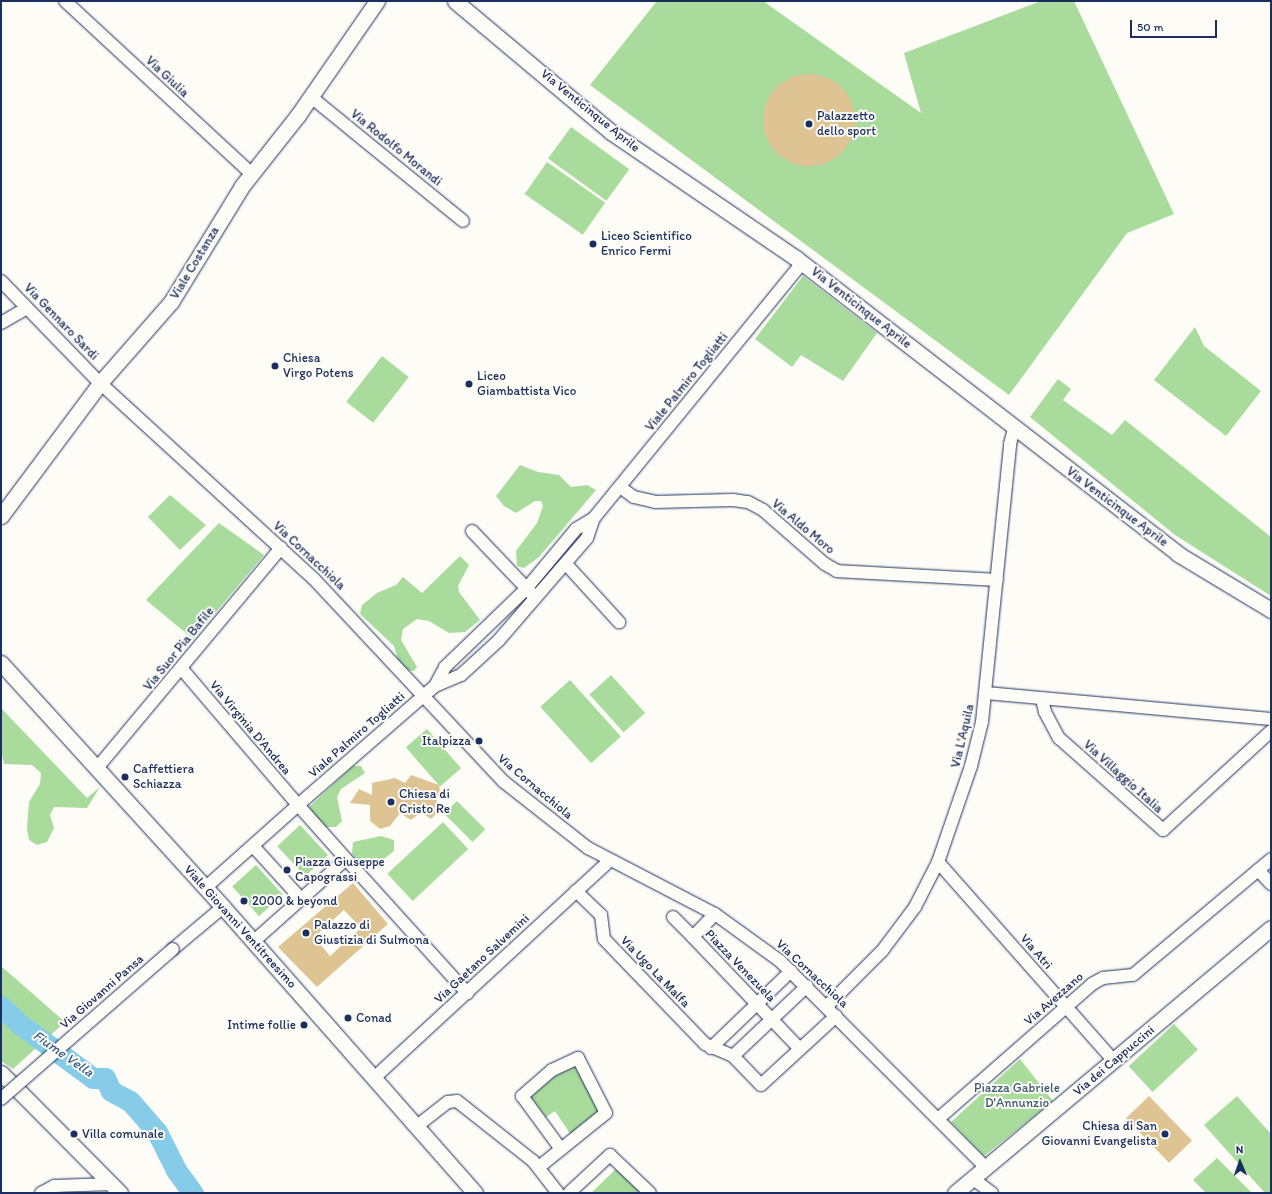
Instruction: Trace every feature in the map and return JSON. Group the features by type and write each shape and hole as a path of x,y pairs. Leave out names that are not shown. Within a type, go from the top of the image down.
{"street":[{"name":"Via Giulia","path":"64,1 251,174"},
{"name":"Viale Costanza","path":"3,511 100,383 172,302 251,174 311,97 377,1"},
{"name":"Via Venticinque Aprile","path":"455,1 611,132 802,263 1014,429 1178,554 1271,610"},
{"name":"Via Rodolfo Morandi","path":"311,97 463,221"},
{"name":"Viale Palmiro Togliatti","path":"435,686 445,667 526,589 576,529 594,518 802,263"},
{"name":"Via Gennaro Sardi","path":"1,281 100,383"},
{"path":"1,323 27,308"},
{"name":"Via Cornacchiola","path":"100,383 281,548 347,612 487,766 521,797 609,861 715,914 791,971 985,1167"},
{"name":"Via L'Aquila","path":"827,1006 895,935 938,862 976,752 986,693 1010,444 1014,429"},
{"name":"Via Aldo Moro","path":"620,486 634,497 655,502 733,500 748,502 763,510 825,564 838,571 997,580"},
{"name":"Viale Palmiro Togliatti","path":"298,805 435,686 461,675 537,599 588,538 594,518"},
{"path":"472,531 537,599"},
{"name":"Via Suor Pia Bafile","path":"97,768 281,548"},
{"path":"566,564 618,622"},
{"name":"Viale Giovanni Ventitreesimo","path":"1,663 223,907 475,1193"},
{"name":"Via Virginia D'Andrea","path":"181,668 298,805"},
{"path":"986,693 1271,719"},
{"name":"Via Villaggio Italia","path":"1042,699 1045,712 1059,738 1163,830 1271,731"},
{"path":"205,888 298,805 467,993"},
{"path":"253,846 301,899"},
{"path":"253,942 346,859"},
{"name":"Via Avezzano","path":"938,1119 1099,979 1133,975 1271,859"},
{"name":"Via Gaetano Salvemini","path":"374,1078 609,861"},
{"name":"Via Atri","path":"938,862 1114,1061"},
{"path":"1258,870 1271,884"},
{"name":"Via Ugo La Malfa","path":"576,891 601,915 604,939 710,1048 733,1056"},
{"name":"Via Giovanni Pansa","path":"1,1099 223,907"},
{"name":"Piazza Venezuela","path":"715,914 693,937 800,1049"},
{"path":"673,917 693,937"},
{"name":"Via dei Cappuccini","path":"956,1193 985,1167 1114,1061 1271,928"},
{"path":"710,1048 791,971"},
{"name":"Piazza Venezuela","path":"733,1056 807,986"},
{"path":"733,1056 761,1085 836,1016"},
{"path":"539,1167 606,1113 578,1058 552,1070 522,1096 561,1148"},
{"path":"1,1073 116,1188"},
{"path":"417,1126 448,1102 457,1101 539,1167 558,1193"},
{"path":"569,1193 610,1155 650,1193"},
{"path":"972,1178 992,1193"},
{"path":"41,1193 54,1186 116,1188"}],"green space":[{"path":"657,1 763,1 921,113 904,53 1041,1 1074,1 1174,214 1127,233 1009,395 590,85"},
{"path":"571,127 629,169 606,201 548,159"},
{"path":"547,162 605,203 583,235 525,194"},
{"path":"803,276 877,333 843,381 801,355 792,367 755,339"},
{"path":"1195,327 1204,346 1261,391 1226,436 1154,380"},
{"path":"382,356 409,377 373,423 346,402"},
{"path":"1058,379 1071,389 1063,400 1112,435 1125,420 1271,537 1271,596 1175,535 1030,417"},
{"path":"520,465 538,472 559,475 571,487 587,485 596,490 539,557 524,568 517,566 516,551 537,523 543,506 541,501 535,501 516,513 504,506 496,496"},
{"path":"170,495 206,525 180,550 148,517"},
{"path":"219,523 264,555 193,639 146,600"},
{"path":"460,556 469,565 458,586 459,592 480,620 465,632 449,633 429,621 417,619 403,629 401,640 417,667 414,671 406,670 399,663 394,646 360,614 362,605 377,593 396,585 403,577 422,593"},
{"path":"611,675 645,713 624,732 589,694"},
{"path":"570,680 621,736 591,763 540,707"},
{"path":"1,708 87,798 100,787 87,808 54,807 50,815 54,828 47,842 37,845 29,840 27,828 29,802 40,784 41,773 32,765 4,764 1,750"},
{"path":"427,729 461,768 440,787 406,747"},
{"path":"353,766 361,766 365,773 341,789 337,797 342,821 336,827 322,827 309,807"},
{"path":"457,801 485,829 473,842 444,814"},
{"path":"443,822 468,849 413,901 387,874"},
{"path":"300,825 328,855 305,876 277,846"},
{"path":"381,836 394,840 394,851 372,868 359,866 352,853 353,842"},
{"path":"256,865 283,895 259,916 232,886"},
{"path":"1,966 65,1022 13,1069 1,1061"},
{"path":"1174,1024 1198,1050 1153,1092 1129,1066"},
{"name":"Piazza Gabriele D'Annunzio","path":"1020,1059 1053,1101 984,1156 951,1122"},
{"path":"576,1065 600,1112 571,1135 555,1111 546,1117 531,1097 555,1076"},
{"path":"1237,1096 1271,1134 1271,1193 1265,1193 1204,1125"},
{"path":"1217,1158 1252,1193 1206,1193 1193,1180"},
{"path":"617,1168 642,1193 591,1193"}],"building":[{"name":"Palazzetto dello sport","path":"809,74 827,77 842,87 852,102 855,120 852,138 842,153 827,163 809,166 791,163 776,153 766,138 763,120 766,102 776,87 791,77"},
{"name":"Chiesa di Cristo Re","path":"411,775 439,785 440,792 436,798 439,811 431,819 421,812 411,820 400,813 390,826 380,829 370,821 370,805 350,803 359,789 372,795 372,783 395,778 405,783"},
{"name":"Palazzo di Giustizia di Sulmona","path":"353,883 388,924 317,987 278,947","holes":["344,910 361,928 330,956 314,937"]},
{"name":"Chiesa di San Giovanni Evangelista","path":"1149,1096 1192,1141 1169,1163 1126,1118"}],"waterway":[{"name":"Fiume Vella","path":"1,1006 21,1025 93,1078 105,1078 111,1091 130,1101 157,1132 176,1170 193,1193"}],"place":[{"name":"Palazzetto dello sport","path":"809,124"},
{"name":"Liceo Scientifico Enrico Fermi","path":"593,244"},
{"name":"Chiesa Virgo Potens","path":"275,366"},
{"name":"Liceo Giambattista Vico","path":"469,384"},
{"name":"Italpizza","path":"479,741"},
{"name":"Caffettiera Schiazza","path":"125,777"},
{"name":"Chiesa di Cristo Re","path":"391,802"},
{"name":"Piazza Giuseppe Capograssi","path":"287,870"},
{"name":"2000 & beyond","path":"244,901"},
{"name":"Palazzo di Giustizia di Sulmona","path":"306,933"},
{"name":"Conad","path":"348,1018"},
{"name":"Intime follie","path":"304,1025"},
{"name":"Villa comunale","path":"74,1134"},
{"name":"Chiesa di San Giovanni Evangelista","path":"1165,1134"}]}
